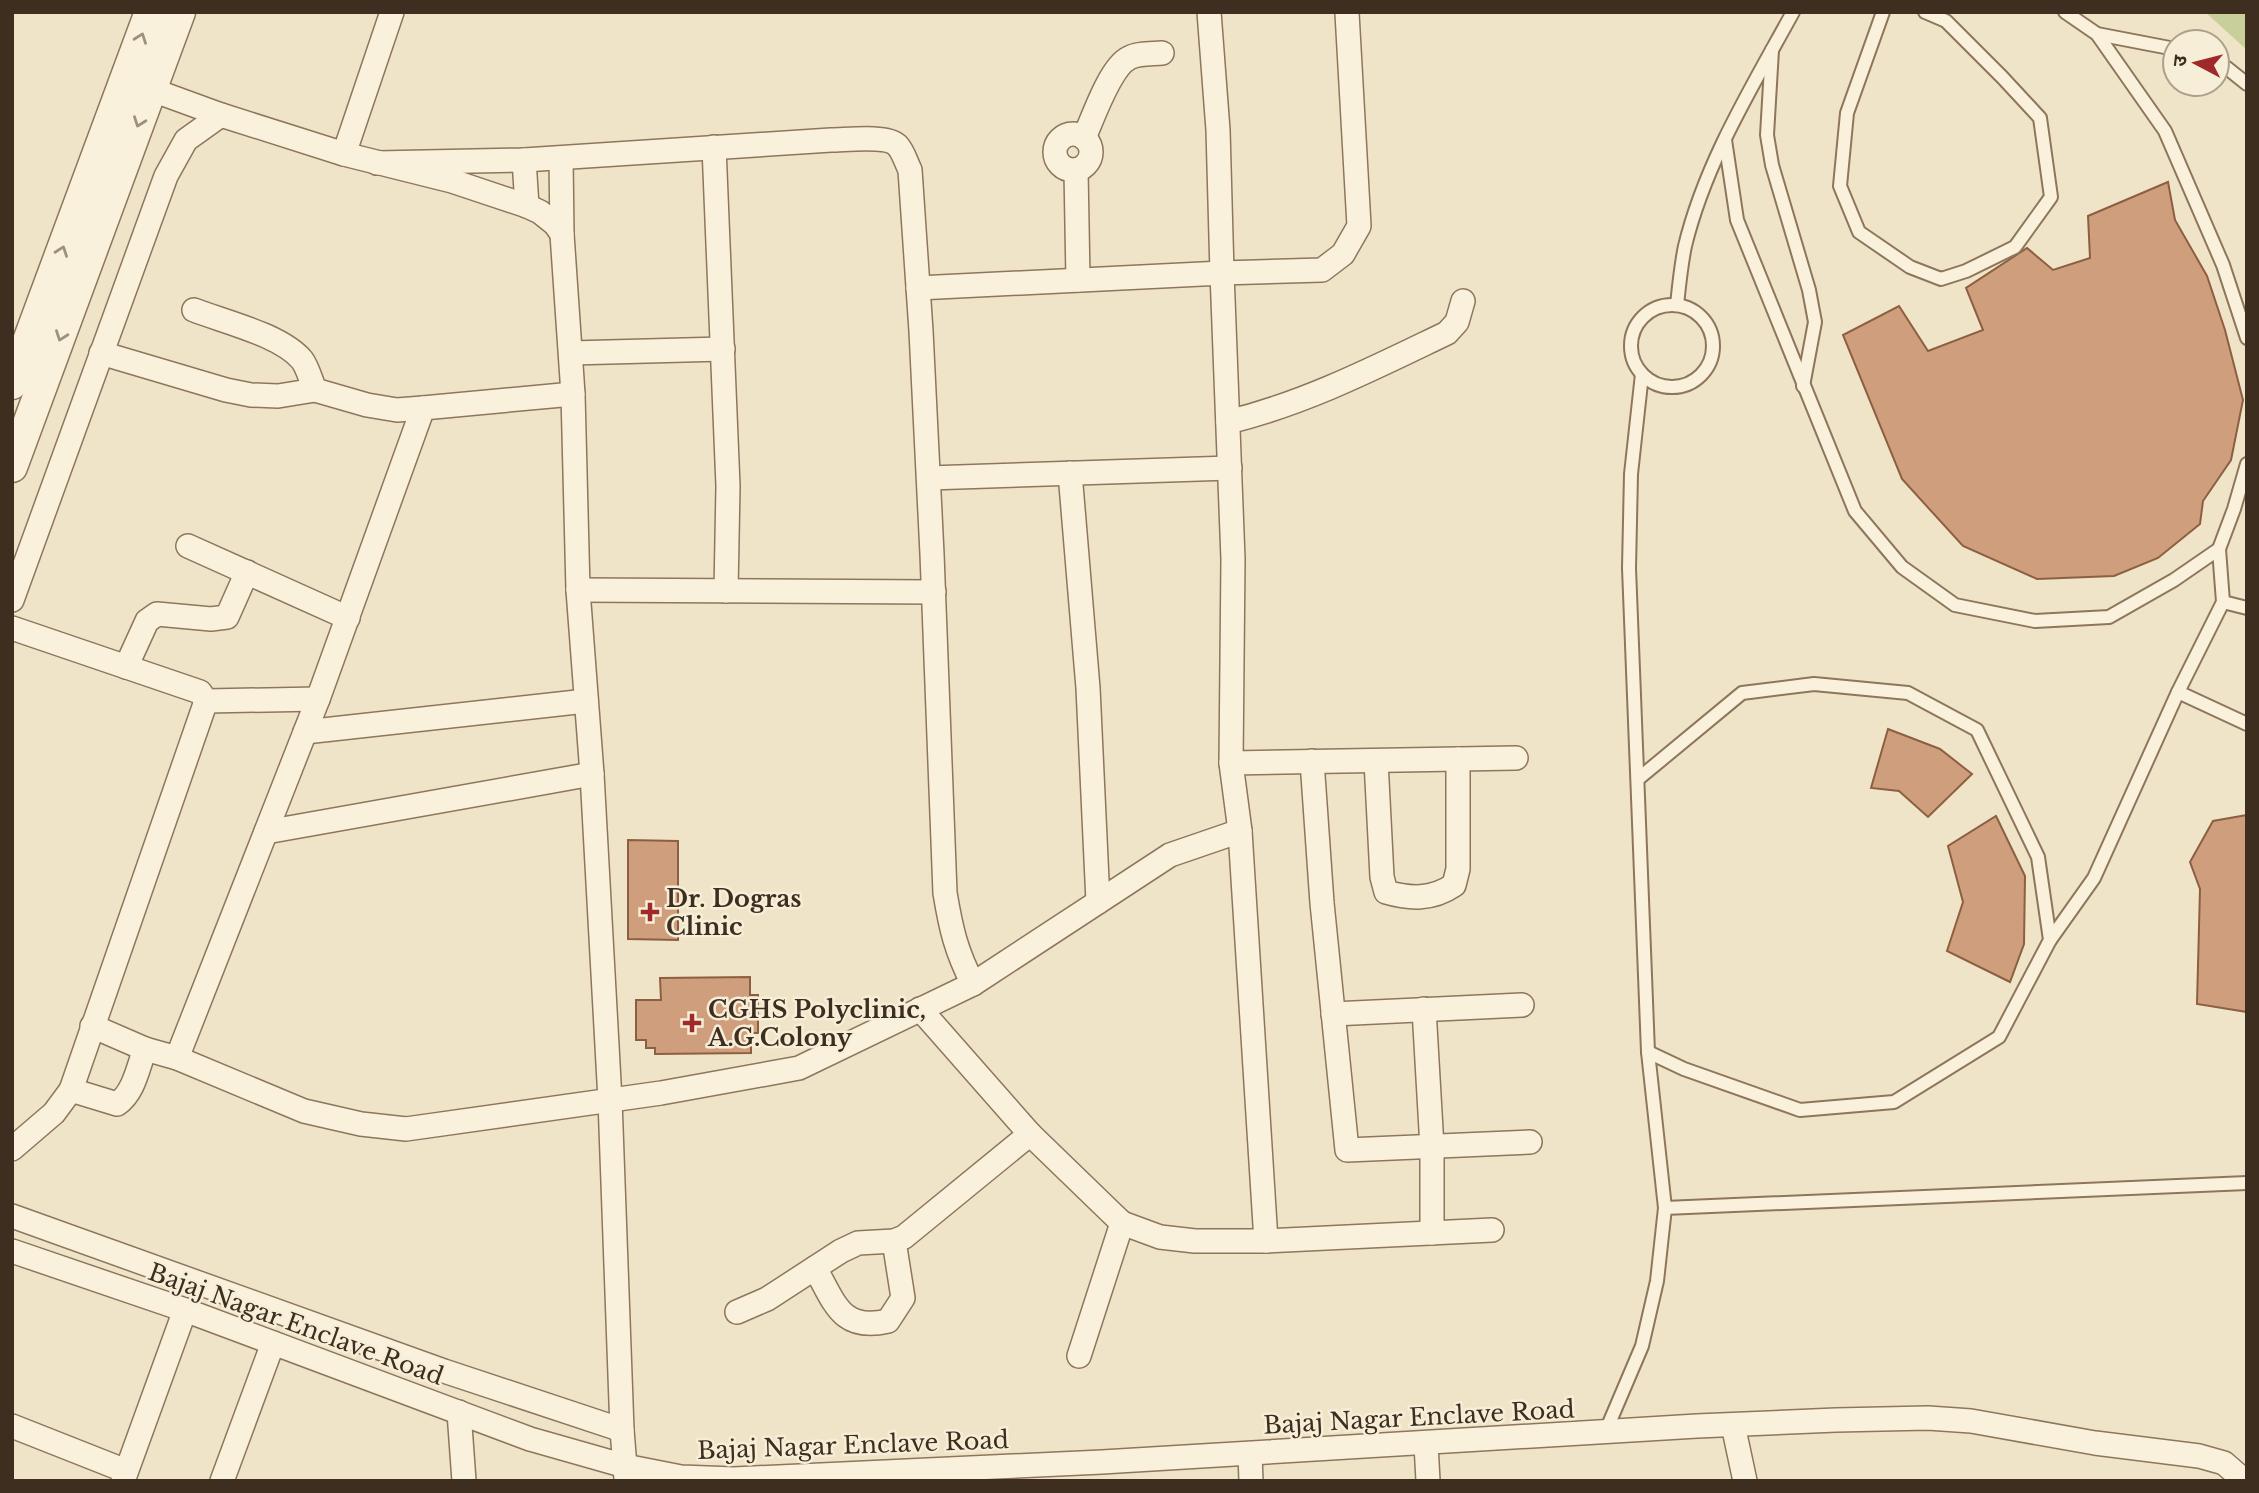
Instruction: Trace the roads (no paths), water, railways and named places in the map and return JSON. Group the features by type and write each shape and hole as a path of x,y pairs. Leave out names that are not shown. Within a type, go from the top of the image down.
{"street":[{"path":"12,467 138,85 150,12"},
{"path":"12,384 138,85 180,12"},
{"path":"344,154 392,12"},
{"path":"1209,12 1218,130 1233,559 1231,763 1240,831 1266,1241"},
{"path":"918,288 1322,270 1343,254 1359,226 1347,13"},
{"path":"1078,280 1076,170 1083,167 1091,154 1090,146 1084,138 1112,76 1121,63 1131,57 1162,53"},
{"path":"138,85 344,154 452,181 527,206 540,212 555,224 562,234"},
{"path":"12,600 166,176 186,141 221,115"},
{"path":"377,163 524,160 831,140 878,139 899,146 910,170 918,288 929,478 945,893 954,941 973,984"},
{"path":"715,147 728,486 726,591"},
{"path":"561,158 562,234 573,394 578,590 592,774 610,1100 625,1474"},
{"path":"524,160 527,206"},
{"path":"1228,422 1293,403 1346,382 1447,333 1457,321 1463,300"},
{"path":"194,310 264,336 288,348 304,362 315,390"},
{"path":"571,353 723,349"},
{"path":"101,354 251,395 278,396 315,390 397,410 573,394"},
{"path":"177,1058 306,732 423,408"},
{"path":"929,478 1230,468"},
{"path":"1069,473 1088,688 1098,902"},
{"path":"188,545 348,618"},
{"path":"126,667 147,621 157,614 211,619 227,617 247,572"},
{"path":"578,590 934,592"},
{"path":"12,628 200,692 206,701"},
{"path":"206,701 318,699"},
{"path":"12,1149 54,1113 71,1090 206,701"},
{"path":"306,732 586,701"},
{"path":"1231,763 1516,758"},
{"path":"1376,761 1382,877 1386,892 1422,898 1441,894 1454,886 1458,869 1458,759"},
{"path":"1312,761 1322,903 1347,1150 1530,1142"},
{"path":"266,832 592,774"},
{"path":"92,1026 304,1111 361,1124 406,1129 610,1100 799,1068 973,984 1170,855 1240,831"},
{"path":"1333,1014 1522,1005"},
{"path":"920,1009 1030,1134 1122,1223 1160,1237 1195,1241 1266,1241 1492,1230"},
{"path":"1424,1009 1432,1146 1432,1233"},
{"path":"71,1090 117,1104 130,1090 145,1049"},
{"path":"737,1312 767,1298 858,1243 894,1241 904,1237 1030,1134"},
{"path":"12,1216 444,1371 622,1430"},
{"path":"1079,1356 1122,1223"},
{"path":"815,1268 841,1312 858,1324 870,1325 888,1321 903,1298 894,1241"},
{"name":"Bajaj Nagar Enclave Road","path":"12,1251 185,1310 625,1474 734,1479 842,1477 1733,1425 1902,1419 1971,1421 2095,1443 2199,1456 2224,1463 2241,1481"},
{"path":"12,1426 124,1476 185,1310"},
{"path":"222,1481 273,1343"},
{"path":"459,1412 464,1481"},
{"path":"1733,1425 1745,1481"},
{"path":"1426,1444 1428,1481"},
{"path":"1250,1454 1251,1481"}],"lane":[{"path":"1677,305 1685,247 1708,176 1793,12"},
{"path":"1895,12 1883,13 1847,113 1840,186 1859,232 1910,267 1941,279 1966,271 2015,247 2051,197 2040,118 1946,21 1925,12"},
{"path":"2065,12 2097,34 2165,131 2223,265 2247,338"},
{"path":"2097,34 2161,46"},
{"path":"1772,50 1767,135 1772,165 1809,290 1815,322 1803,386"},
{"path":"2231,71 2247,84"},
{"path":"1725,140 1737,220 1855,512 1902,567 1955,605 2035,621 2109,617 2174,580 2218,549 2240,509 2247,464"},
{"path":"1677,305 1700,316 1708,327 1713,352 1709,365 1701,375 1690,383 1677,387 1652,382 1642,374 1634,362 1631,348 1639,321 1649,311 1662,306 1677,305"},
{"path":"1605,1433 1642,1346 1657,1281 1665,1208 1648,1052 1629,568 1631,474 1642,374"},
{"path":"1648,1052 1684,1069 1800,1110 1894,1102 1999,1037 2050,940 2094,878 2178,692 2223,602 2218,549"},
{"path":"2223,602 2247,608"},
{"path":"1638,779 1742,693 1814,684 1908,693 1978,730 2038,857 2050,940"},
{"path":"2178,692 2247,724"},
{"path":"1665,1208 2247,1183"}],"place":[{"name":"Dr. Dogras Clinic","path":"650,912"},
{"name":"CGHS Polyclinic, A.G.Colony","path":"692,1023"}]}
